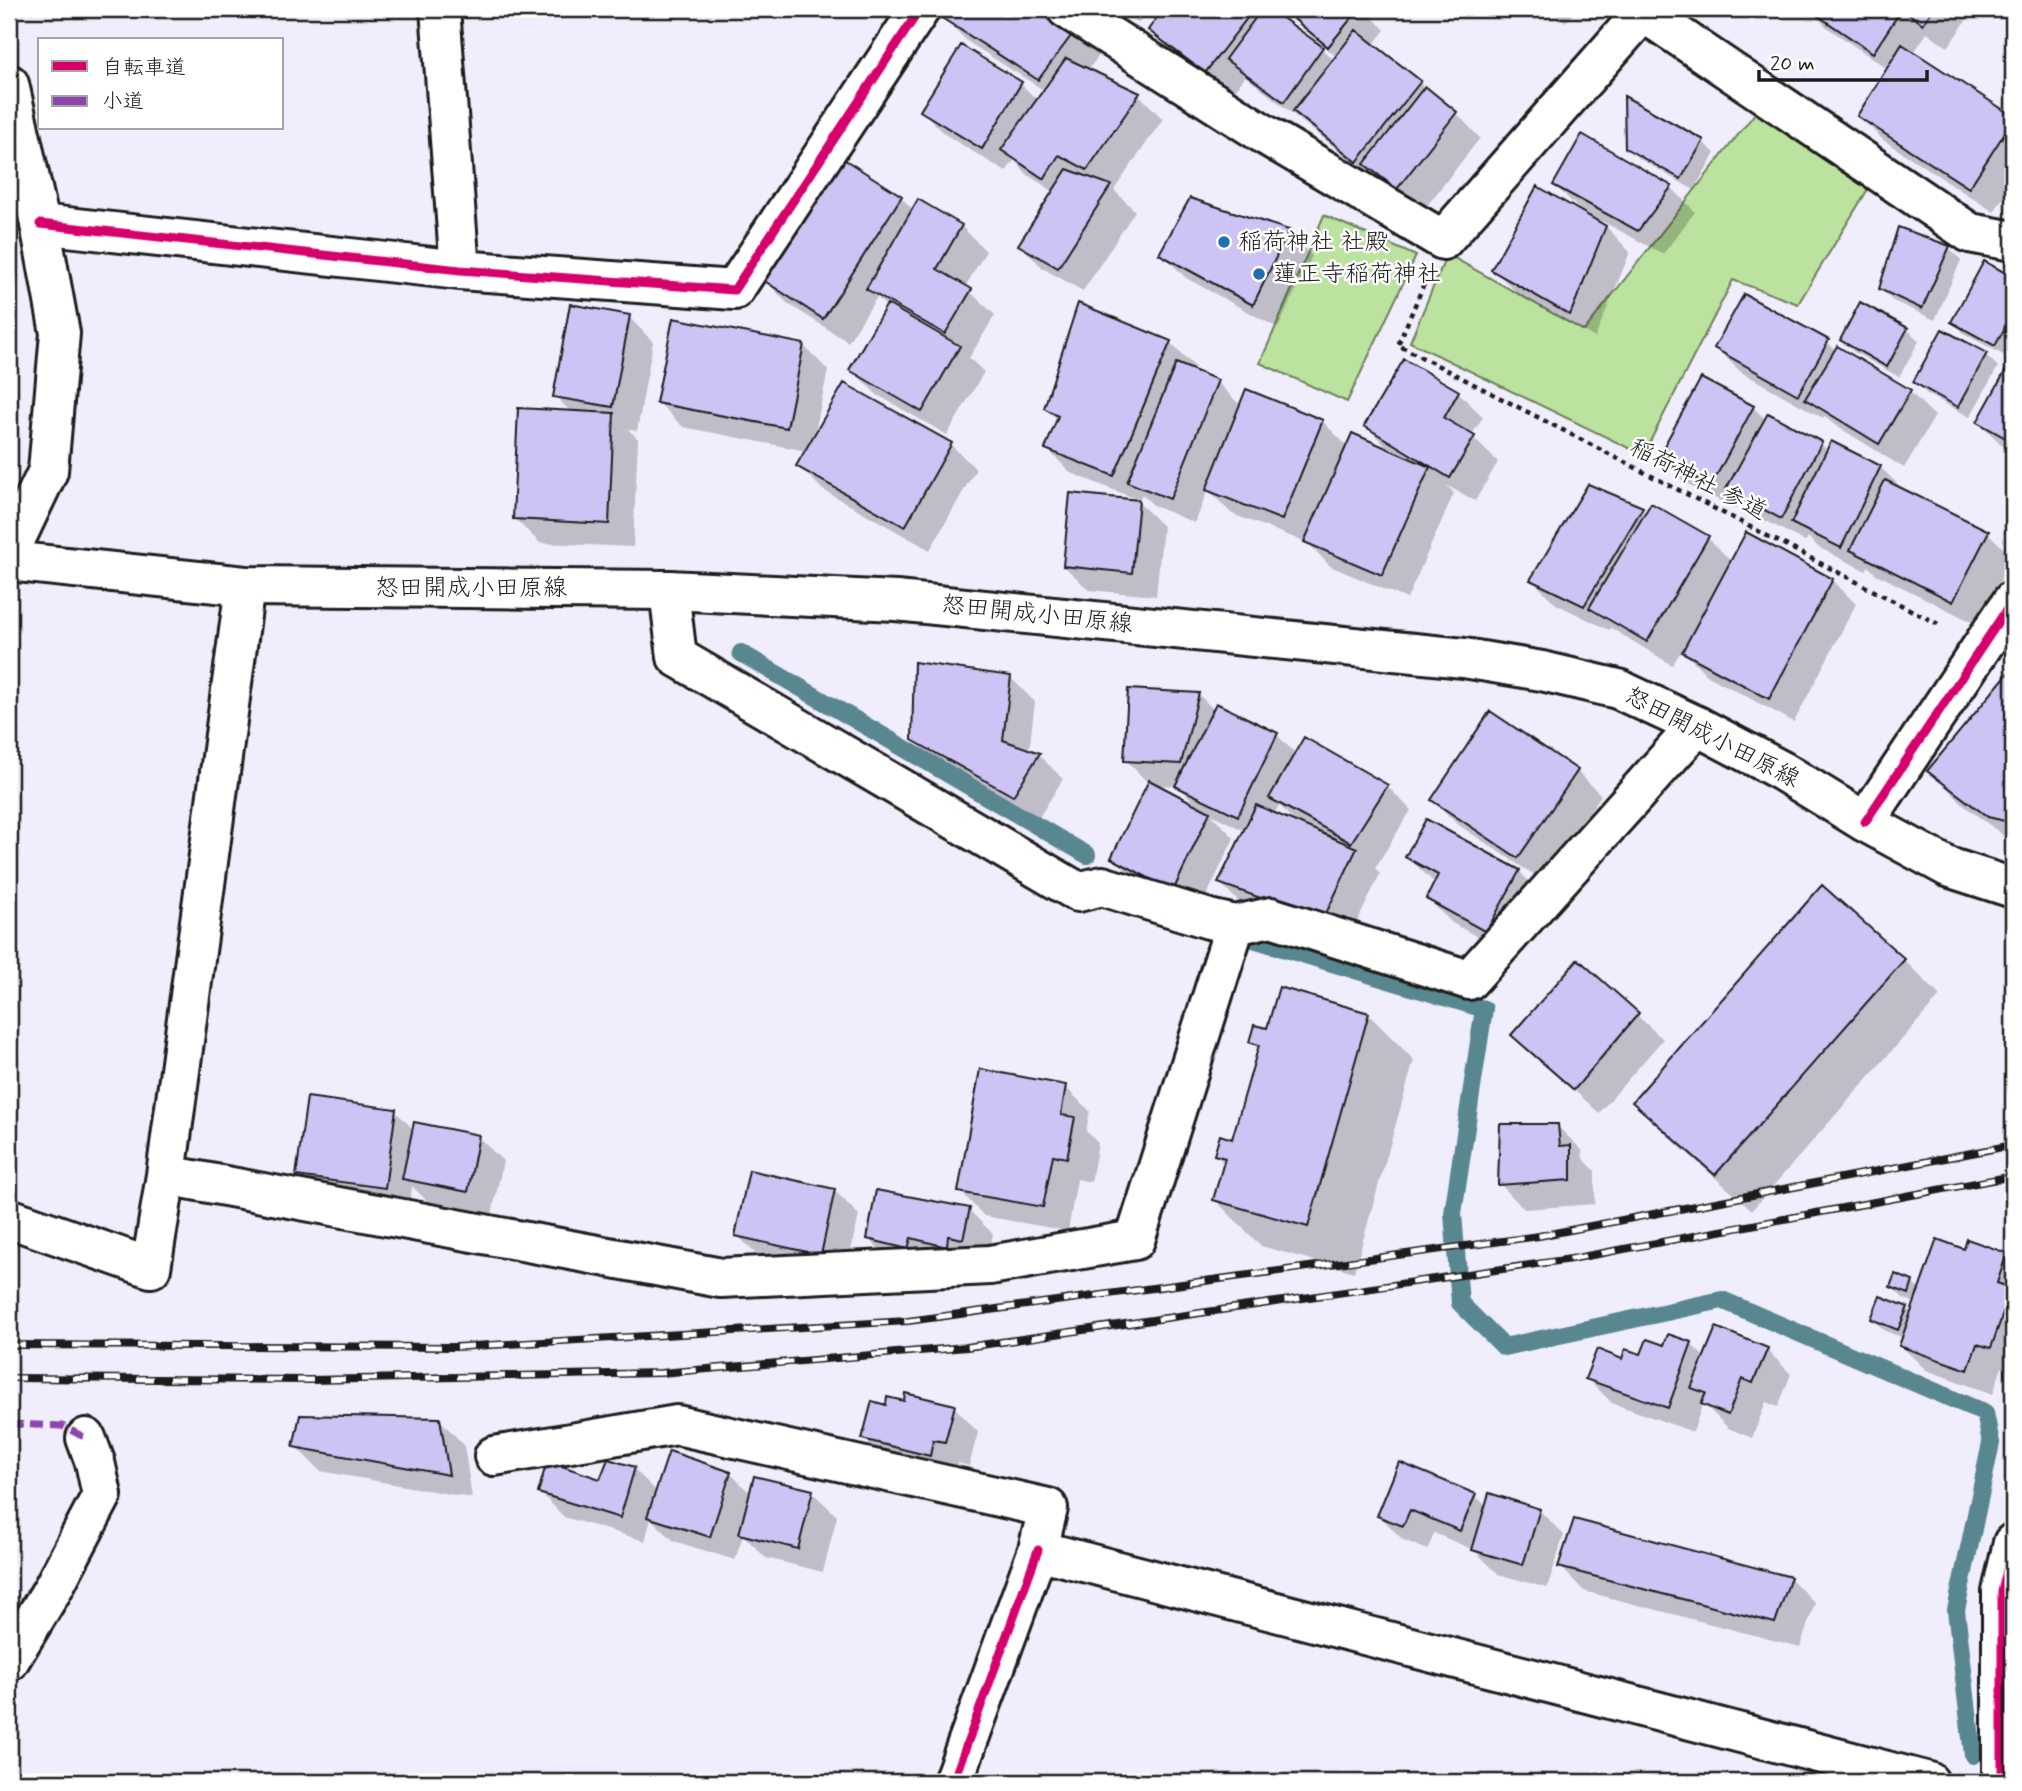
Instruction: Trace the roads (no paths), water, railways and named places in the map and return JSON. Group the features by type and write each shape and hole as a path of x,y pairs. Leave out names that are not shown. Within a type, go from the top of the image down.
{"main road":[{"path":"440,9 460,270"},
{"path":"40,224 460,270 734,290 920,9"},
{"path":"1067,9 1266,136 1443,240 1644,11 1970,233 2013,241"},
{"path":"9,84 40,224 60,333 48,471 9,553"},
{"name":"怒田開成小田原線","path":"9,561 245,586 669,590 896,601 1464,658 1542,671 1618,690 1697,726 1782,771 1865,822 1948,867 2013,888"},
{"path":"9,1218 151,1268 166,1175 245,586"},
{"path":"669,590 677,657 1078,892 1102,886 1235,925 1271,917 1469,980 1697,726"},
{"path":"1865,822 2013,600"},
{"path":"166,1175 721,1278 990,1265 1135,1240 1235,925"},
{"path":"494,1456 677,1425 1048,1508 1038,1550 953,1782"},
{"path":"9,1661 52,1590 102,1495 96,1462 86,1438"},
{"path":"2002,1782 2002,1592 2013,1543"},
{"path":"1038,1550 1929,1782"}],"waterway":[{"path":"741,653 1087,855"},
{"path":"1253,939 1484,1009 1453,1213 1460,1303 1504,1347 1722,1300 1985,1413 1991,1443 1956,1610 1973,1755"}],"railway":[{"path":"9,1345 455,1347 908,1321 1539,1236 2013,1145"},
{"path":"9,1378 311,1380 661,1373 967,1347 1571,1259 2013,1176"}],"place":[{"name":"稲荷神社 社殿","path":"1224,242"},
{"name":"蓮正寺稲荷神社","path":"1259,274"}]}
